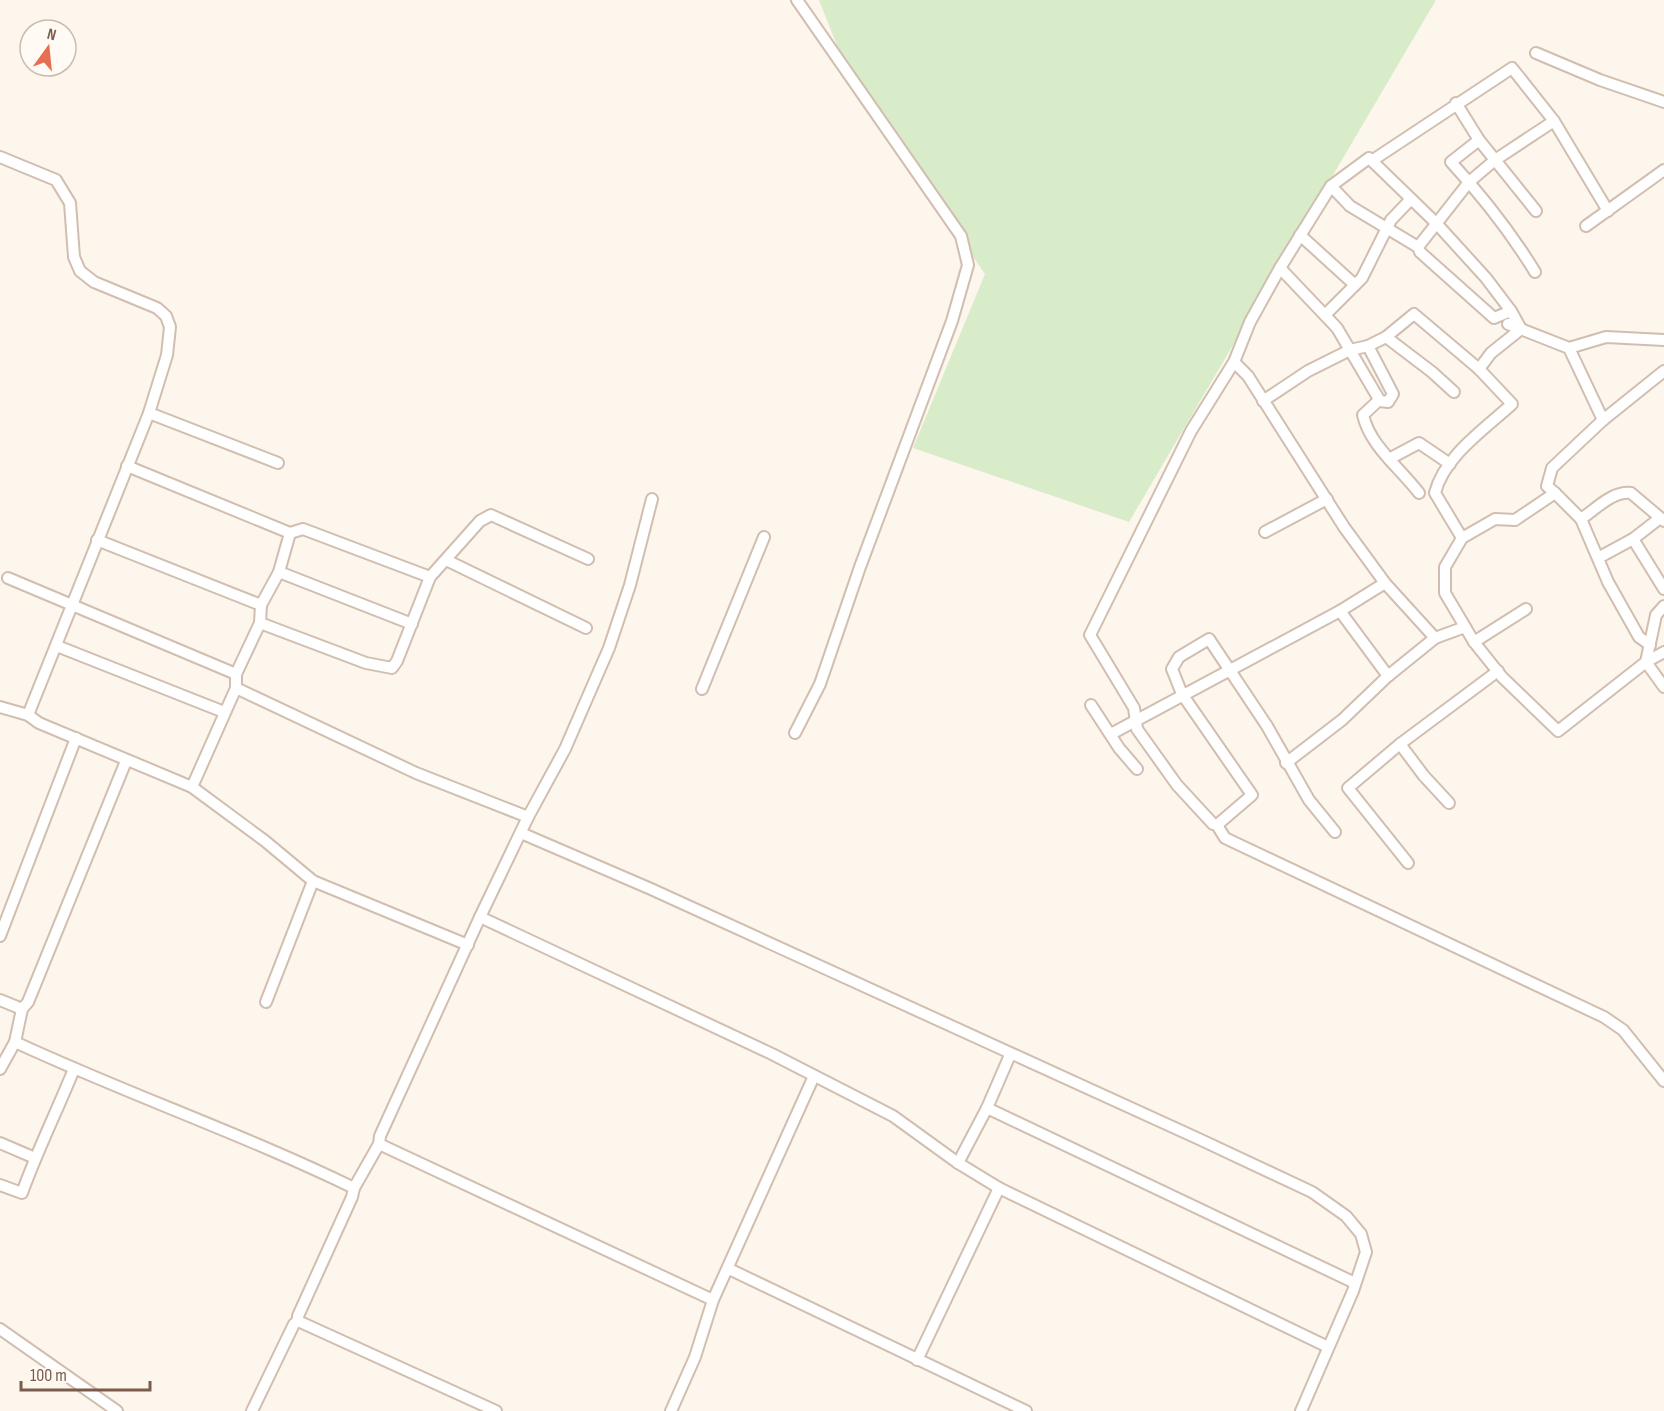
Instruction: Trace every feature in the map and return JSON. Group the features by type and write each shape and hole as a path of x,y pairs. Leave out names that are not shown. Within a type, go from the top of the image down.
{"street":[{"path":"795,732 820,684 860,567 952,321 969,266 961,236 797,0"},
{"path":"1536,53 1600,80 1664,102"},
{"path":"1372,160 1512,68 1554,121 1608,211"},
{"path":"1456,103 1479,140 1536,211"},
{"path":"1418,247 1469,182 1495,160 1554,121"},
{"path":"1479,140 1451,162 1510,231 1535,272"},
{"path":"0,157 56,180 70,203 74,257 80,271 94,282 157,308 166,316 170,327 167,355 149,413 28,715"},
{"path":"1521,329 1511,311 1486,278 1436,223 1369,158 1331,186 1280,267 1250,322 1234,362 1191,430 1090,635 1134,708 1137,729 1177,785 1213,824 1217,825 1225,838 1604,1017 1623,1030 1664,1082"},
{"path":"1586,226 1664,170"},
{"path":"1331,186 1350,206 1418,247 1420,252 1494,318 1511,311"},
{"path":"1326,314 1362,278 1391,219 1410,200"},
{"path":"1300,235 1355,285"},
{"path":"1280,267 1326,314 1379,400 1388,402 1393,394 1368,346"},
{"path":"1263,401 1308,371 1350,350 1368,346 1386,338 1414,314 1479,369 1512,404 1450,464 1435,492 1462,538"},
{"path":"1508,324 1569,348 1606,337 1664,340"},
{"path":"1479,369 1491,353 1521,329"},
{"path":"1386,338 1432,372 1454,392"},
{"path":"1569,348 1602,420"},
{"path":"1234,362 1248,375 1327,499 1385,583 1435,638"},
{"path":"1650,645 1639,637 1598,558 1581,519 1547,486 1552,468 1602,420 1664,371"},
{"path":"1379,400 1363,415 1376,442 1419,493"},
{"path":"149,413 278,463"},
{"path":"1389,459 1419,443 1450,464"},
{"path":"127,466 290,533 303,529 430,577"},
{"path":"1581,519 1614,495 1625,492 1631,493 1662,520 1598,558"},
{"path":"1555,494 1515,520 1495,519 1462,538 1445,567 1445,593 1474,642 1498,671 1558,731 1646,662 1664,652"},
{"path":"1265,532 1327,499"},
{"path":"252,1411 294,1324 298,1321 298,1316 354,1188 380,1144 380,1136 480,917 528,817 565,749 609,648 630,585 652,500"},
{"path":"260,623 387,669 392,668 397,661 430,577 480,521 491,515 588,559"},
{"path":"192,787 236,688 236,674 260,623 261,605 279,572 290,533"},
{"path":"702,689 764,537"},
{"path":"1633,539 1664,589"},
{"path":"97,540 261,605"},
{"path":"446,560 586,628"},
{"path":"279,572 412,624"},
{"path":"8,578 236,674"},
{"path":"1111,734 1135,719 1341,611 1385,583"},
{"path":"1664,606 1656,615 1646,662 1664,687"},
{"path":"1474,642 1526,609"},
{"path":"1341,611 1388,676"},
{"path":"1286,763 1342,720 1388,676 1435,638 1465,627"},
{"path":"1217,825 1252,795 1182,694 1173,675 1173,663 1209,639 1231,668 1309,800 1335,832"},
{"path":"57,646 224,712"},
{"path":"1408,863 1348,788 1400,744 1498,671"},
{"path":"236,688 416,773 528,817"},
{"path":"1091,705 1119,748 1137,769"},
{"path":"1,710 28,715 39,723 126,760 147,766 192,787 265,841 313,881 468,945"},
{"path":"0,936 76,738"},
{"path":"1400,744 1424,777 1449,803"},
{"path":"0,1069 15,1042 22,1009 28,1002 126,760"},
{"path":"521,833 662,894 1312,1192 1346,1216 1361,1234 1366,1252 1301,1411"},
{"path":"266,1002 313,881"},
{"path":"480,917 814,1076 892,1116 958,1163 999,1188 1328,1347"},
{"path":"0,1000 22,1009"},
{"path":"15,1042 74,1069 192,1116 354,1188"},
{"path":"958,1163 987,1108 1010,1055"},
{"path":"0,1185 22,1193 74,1069"},
{"path":"671,1411 695,1357 713,1300 729,1269 814,1076"},
{"path":"987,1108 1355,1283"},
{"path":"0,1143 35,1158"},
{"path":"380,1144 713,1300"},
{"path":"917,1360 999,1188"},
{"path":"729,1269 1026,1411"},
{"path":"298,1321 496,1411"},
{"path":"0,1329 117,1411"}],"green space":[{"path":"819,0 1436,0 1129,522 913,448 985,274 853,86"}]}
